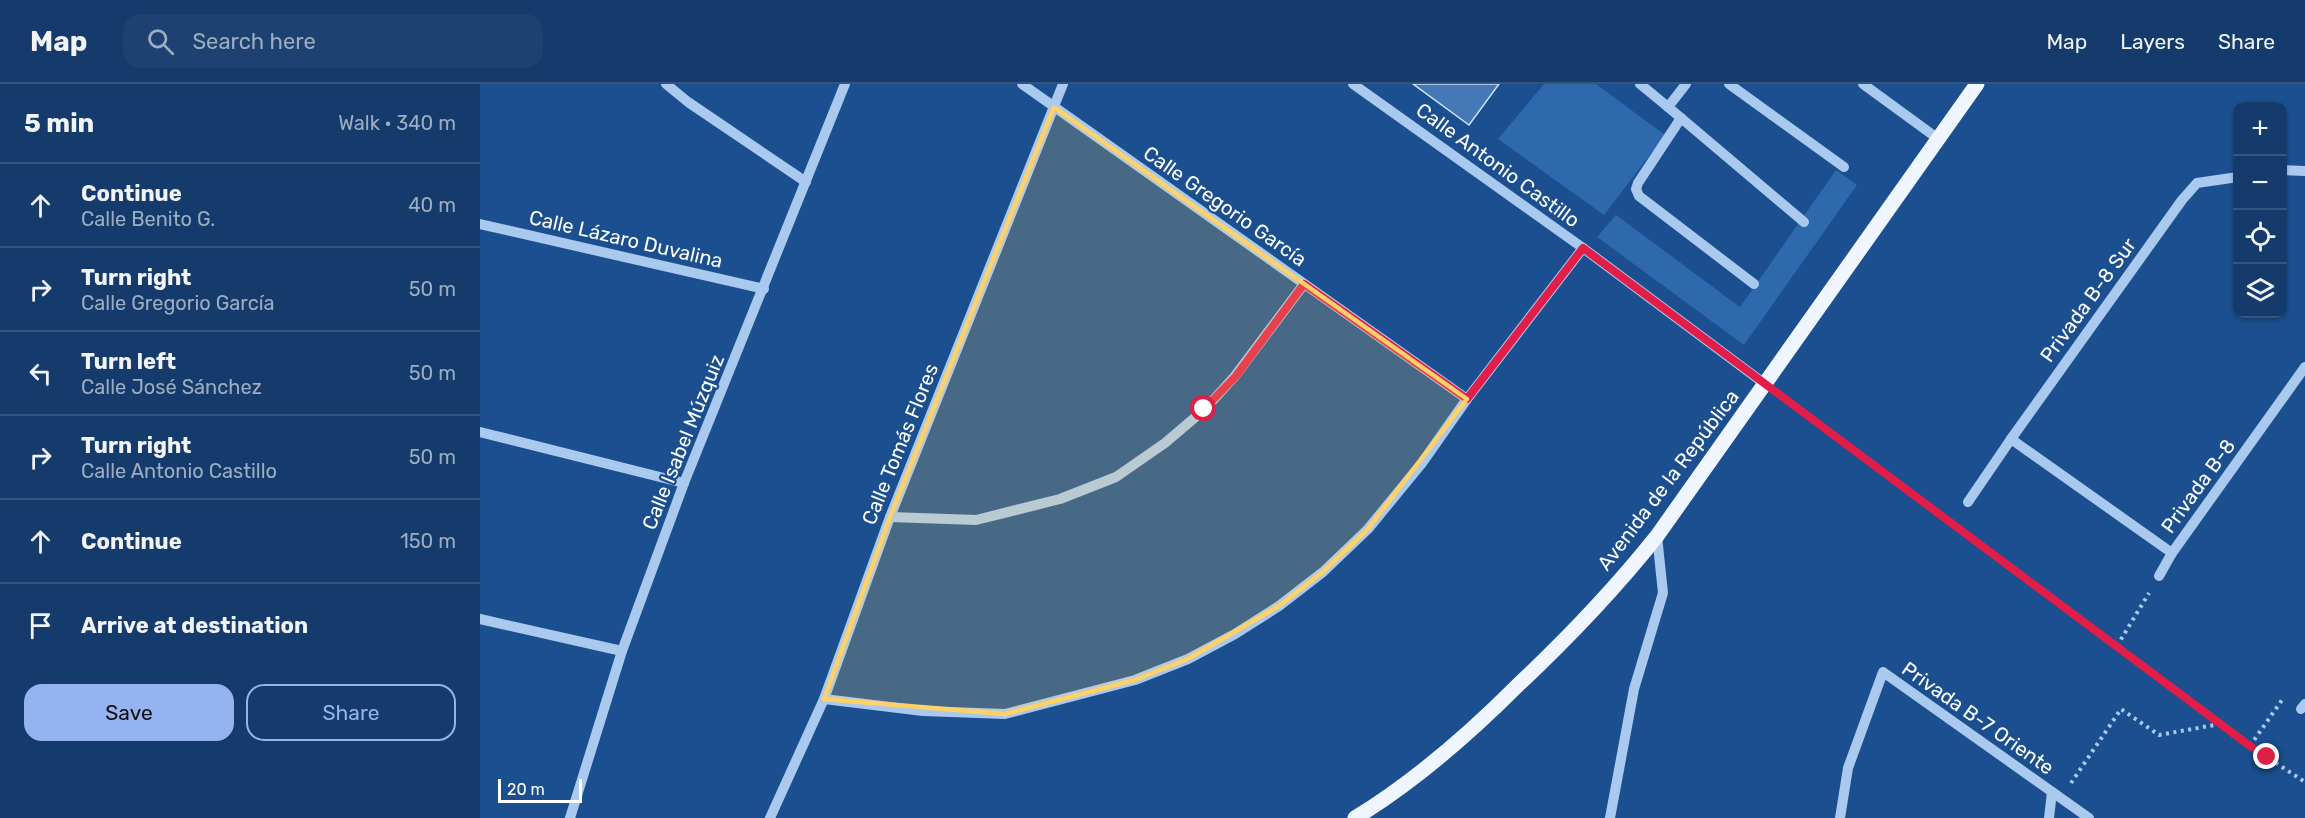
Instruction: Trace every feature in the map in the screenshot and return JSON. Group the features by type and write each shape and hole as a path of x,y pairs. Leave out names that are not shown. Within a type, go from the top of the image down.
{"main road":[{"name":"Avenida de la República","path":"1355,818 1385,798 1480,722 1556,650 1624,577 1657,536 1766,384 1977,84"}],"street":[{"path":"666,84 688,102 806,182"},
{"name":"Calle Isabel Múzquiz","path":"570,818 622,651 684,483 845,84"},
{"name":"Calle Gregorio García","path":"1022,84 1467,399"},
{"name":"Calle Tomás Flores","path":"770,818 824,699 890,517 1063,84"},
{"name":"Calle Antonio Castillo","path":"1353,84 1583,248 1766,384"},
{"path":"1640,84 1804,222"},
{"path":"1668,107 1686,84"},
{"path":"1730,84 1844,167"},
{"path":"1863,84 1876,88 1937,138"},
{"path":"1681,118 1638,183 1636,189 1639,196 1754,284"},
{"path":"2287,170 2305,171"},
{"name":"Privada B-8 Sur","path":"1968,502 2182,200 2197,183 2233,178"},
{"name":"Calle Lázaro Duvalina","path":"480,224 764,289"},
{"path":"824,699 923,711 1005,714 1135,680 1188,659 1235,634 1270,612 1323,572 1368,529 1422,463 1467,399 1583,248"},
{"path":"890,517 976,520 1060,499 1116,477 1165,443 1204,409 1236,376 1304,284"},
{"name":"Privada B-8","path":"2011,439 2172,553 2305,367"},
{"path":"480,432 684,483"},
{"path":"1610,818 1634,689 1663,593 1657,536"},
{"path":"2159,576 2172,553"},
{"path":"480,619 622,651"},
{"name":"Privada B-7 Oriente","path":"1840,818 1848,768 1883,672 2089,818"},
{"path":"2049,818 2057,795"}],"path":[{"path":"1766,384 2250,746 2305,782"},
{"path":"2117,646 2159,576"},
{"path":"2250,746 2282,699"},
{"path":"2057,795 2121,709 2159,735 2221,723"}],"highlighted area":[{"path":"1054,107 1467,399 1368,529 1323,572 1279,606 1188,659 1135,680 1005,714 824,699 890,517"}],"shaded area":[{"path":"1544,84 1596,84 1665,135 1604,215 1498,139"},
{"path":"1836,170 1857,185 1744,345 1597,237 1616,215 1740,307"}],"building":[{"path":"1413,84 1499,84 1469,125"}],"route":[{"path":"1204,409 1236,376 1304,284 1467,399 1583,248 2267,757"}]}
